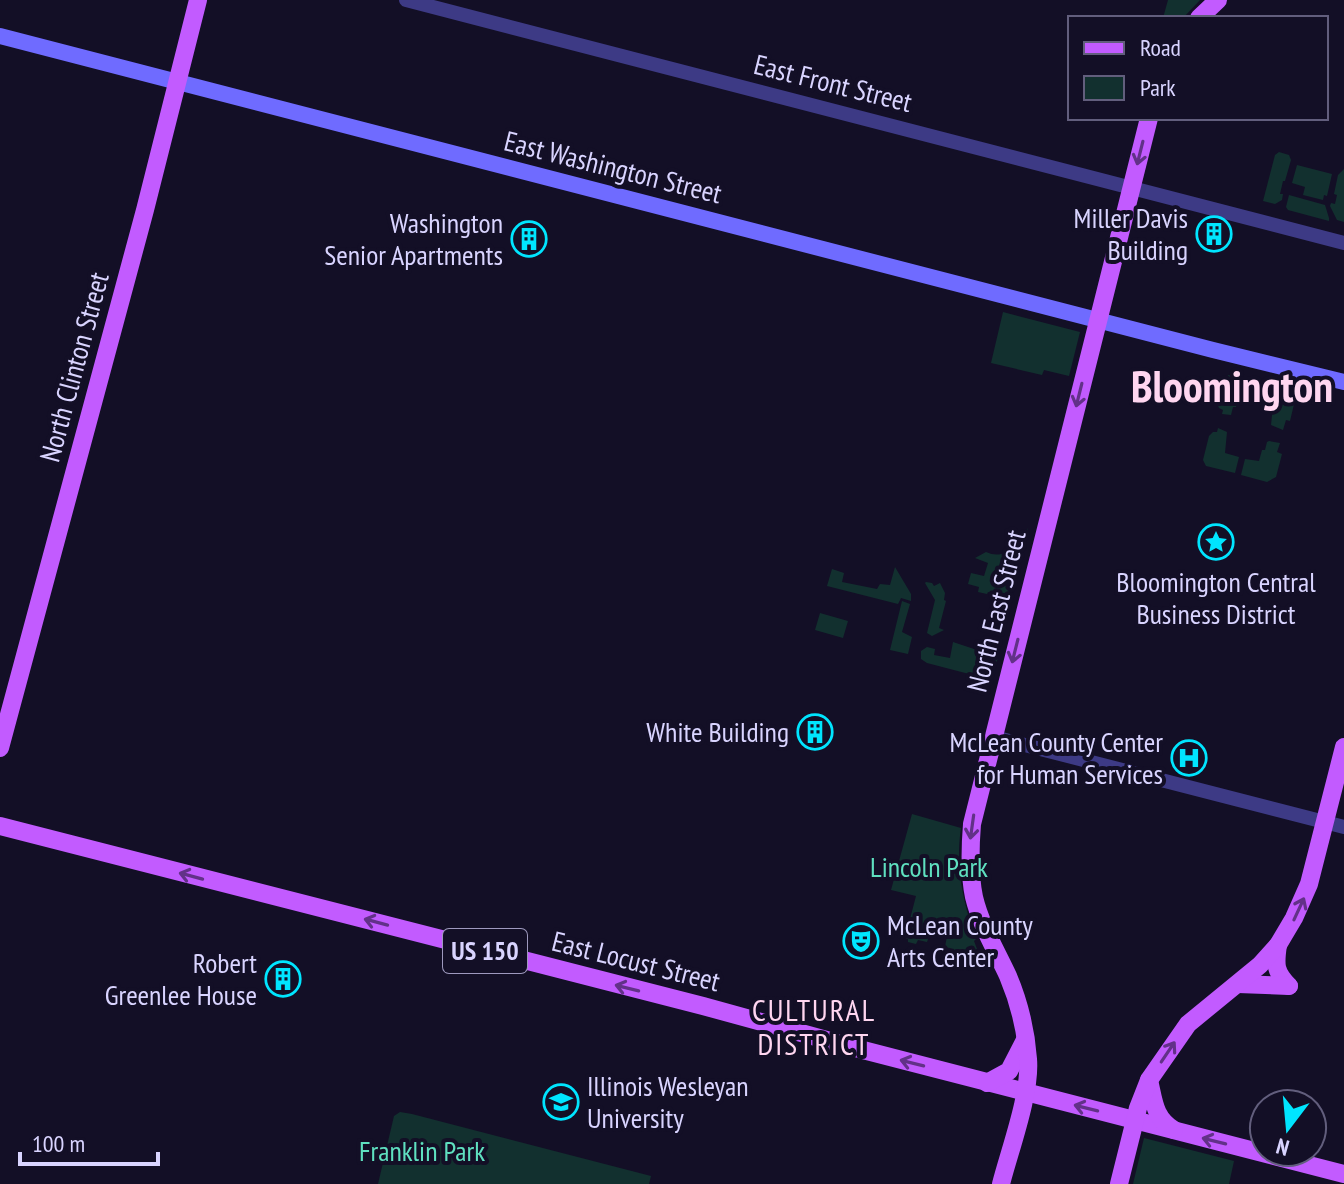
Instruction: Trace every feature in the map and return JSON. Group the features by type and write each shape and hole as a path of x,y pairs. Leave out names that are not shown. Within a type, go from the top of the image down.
{"main road":[{"name":"North Clinton Street","path":"0,748 198,0"},
{"path":"1201,16 1217,0"},
{"name":"East Washington Street","path":"0,36 1344,382"},
{"name":"North East Street","path":"1001,1184 1025,1092 1028,1063 1018,1002 981,918 971,874 972,824 1148,120"},
{"path":"1119,1184 1149,1080 1188,1024 1260,965 1278,945 1302,903 1344,747"},
{"name":"East Locust Street","path":"0,826 1025,1092"},
{"path":"1238,984 1289,986 1278,973 1278,945"},
{"path":"987,1083 1009,1071 1025,1040"},
{"path":"1149,1080 1157,1113 1161,1120 1177,1131"},
{"name":"US 150","path":"1025,1092 1344,1174"}],"street":[{"name":"East Front Street","path":"406,0 1344,243"},
{"path":"994,737 1344,827"}],"green space":[{"path":"1168,0 1200,0 1185,16 1164,16"},
{"path":"1279,152 1289,155 1291,160 1280,194 1283,194 1282,200 1275,204 1263,201 1275,155"},
{"path":"1297,165 1332,174 1327,196 1324,195 1323,200 1303,195 1305,187 1292,183"},
{"path":"1344,169 1344,222 1337,220 1330,206 1331,203 1335,204 1338,175"},
{"path":"1289,195 1325,205 1329,221 1288,210"},
{"path":"1003,312 1080,332 1069,376 1044,370 1042,375 991,363"},
{"path":"1229,375 1248,379 1245,393 1239,396 1231,415 1222,414 1223,410 1217,403 1224,378"},
{"path":"1274,386 1291,391 1295,400 1290,421 1286,420 1283,430 1271,425 1273,405 1266,403 1273,402 1276,393 1273,392"},
{"path":"1218,428 1227,432 1225,453 1239,457 1235,473 1206,466 1203,460 1209,436"},
{"path":"1269,441 1280,443 1277,452 1282,454 1276,477 1267,482 1241,475 1245,459 1259,461"},
{"path":"1028,528 1008,597 978,592 979,587 968,584 971,573 984,576 988,563 975,558 986,552 999,554 1011,550 1019,545 1017,541"},
{"path":"895,567 911,594 911,601 901,598 898,604 827,586 832,569 844,573 842,582 877,589 880,584 890,585"},
{"path":"926,582 934,586 940,583 946,601 939,628 944,630 932,636 927,633 935,600"},
{"path":"902,601 910,604 902,632 912,637 908,654 890,650"},
{"path":"820,613 848,621 843,638 815,630"},
{"path":"953,642 998,657 992,680 921,659 921,651 927,647 935,649 934,655 950,658"},
{"name":"Lincoln Park","path":"912,814 961,828 961,884 977,949 967,958 953,954 954,949 945,947 949,936 929,930 927,942 918,940 916,944 905,938 916,896 891,890"},
{"name":"Franklin Park","path":"400,1112 651,1176 649,1184 378,1184 394,1116"},
{"path":"1144,1138 1234,1161 1229,1184 1133,1184"}],"place":[{"name":"Miller Davis Building","path":"1214,234"},
{"name":"Washington Senior Apartments","path":"529,239"},
{"name":"Bloomington Central Business District","path":"1216,542"},
{"name":"White Building","path":"815,732"},
{"name":"McLean County Center for Human Services","path":"1189,758"},
{"name":"McLean County Arts Center","path":"861,941"},
{"name":"Robert Greenlee House","path":"283,979"},
{"name":"Illinois Wesleyan University","path":"561,1102"}],"district":[{"name":"Bloomington","path":"1232,387"},
{"name":"CULTURAL DISTRICT","path":"814,1028"}]}
